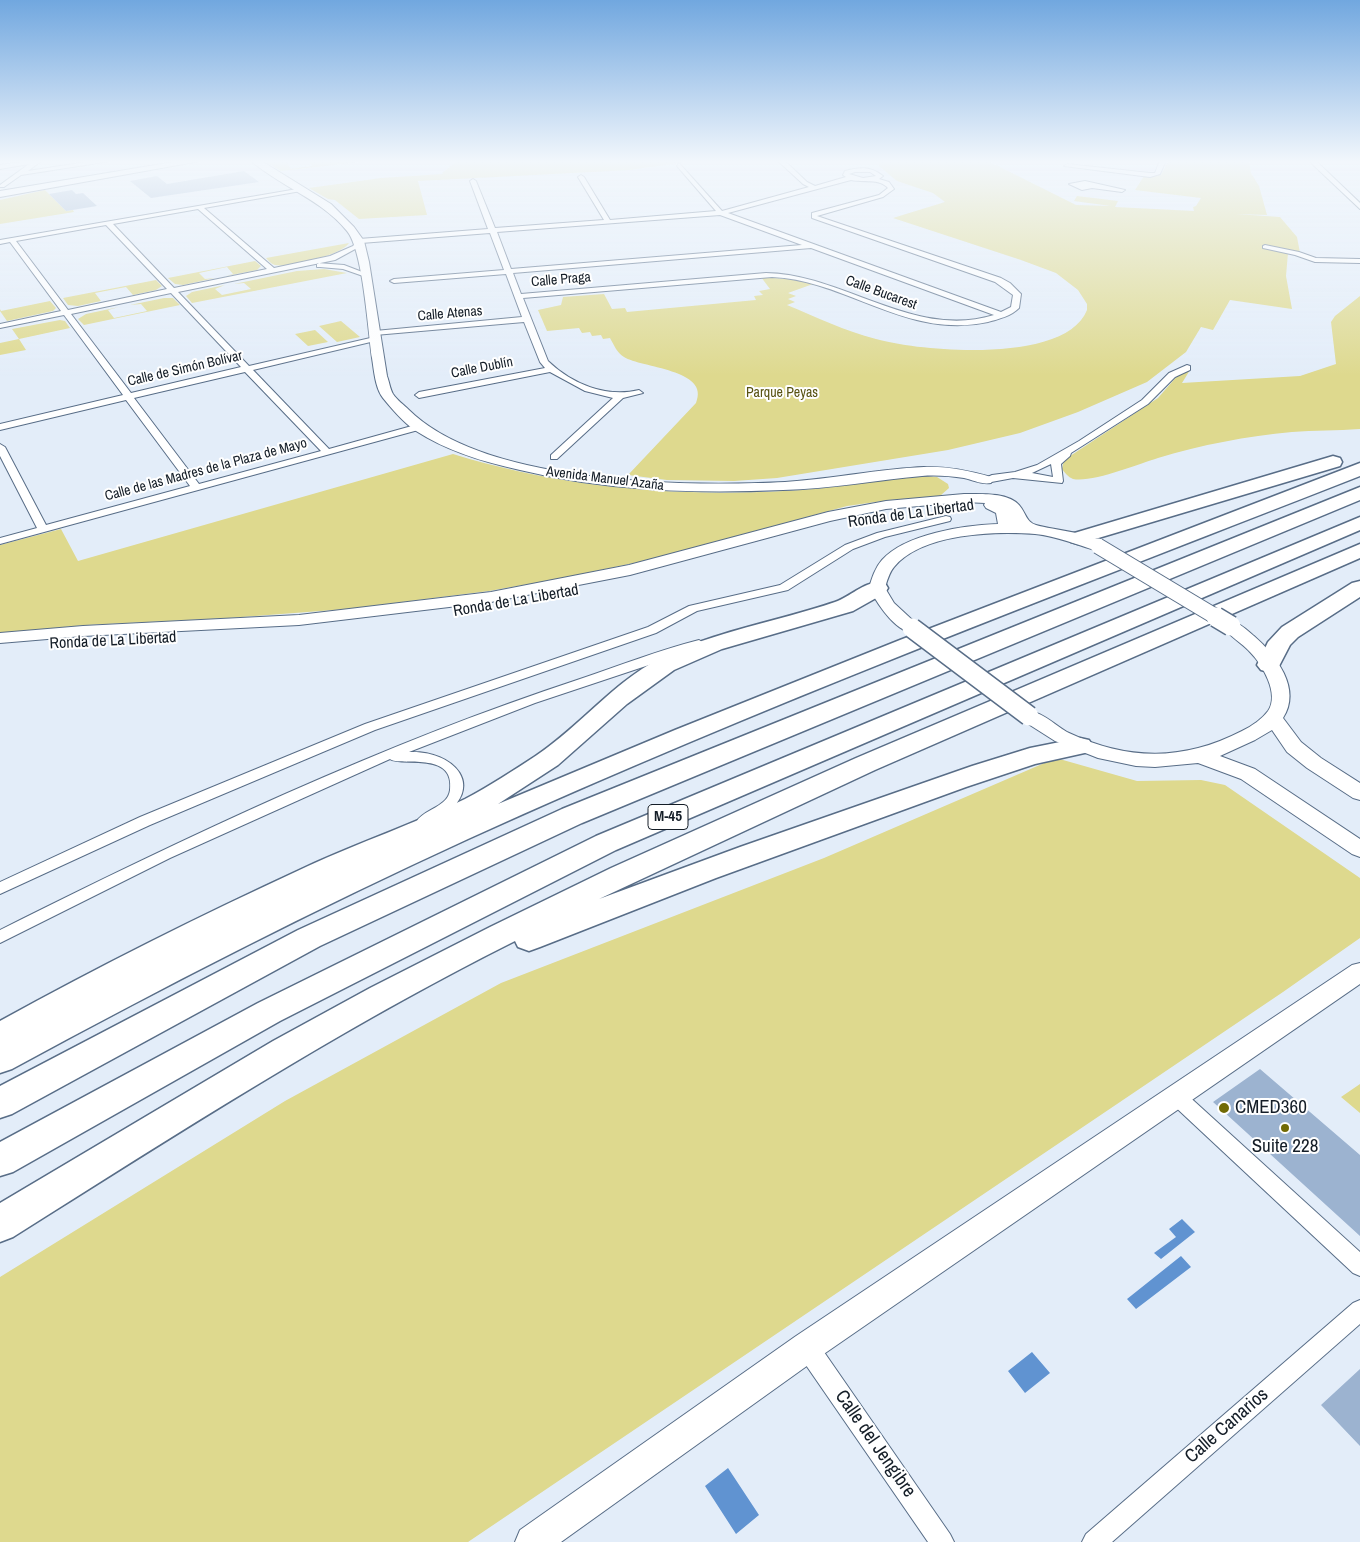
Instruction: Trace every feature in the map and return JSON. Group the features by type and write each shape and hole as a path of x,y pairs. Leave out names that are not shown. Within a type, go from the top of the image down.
{"highway":[{"path":"1078,538 1360,454"},
{"path":"0,1059 84,1014 294,910 476,825 622,762 984,616 1360,469"},
{"name":"M-45","path":"0,1103 309,938 572,816 1360,493"},
{"name":"M-45","path":"0,1160 269,1012 606,843 1360,522"},
{"path":"0,1224 235,1080 380,998 601,886 838,777 1360,550"},
{"path":"0,1037 62,1002 230,915 380,846 473,806 518,780 549,759 618,699 666,666 714,644 845,606 877,588"},
{"path":"1269,666 1280,642 1290,632 1360,588"},
{"path":"235,1080 512,946 636,897 983,772 1043,752 1080,746"}],"main road":[{"name":"Avenida Manuel Azaña","path":"351,232 360,246 381,376 387,395 419,426 460,449 502,462 553,474 610,483 672,487 784,486 847,481 925,471 956,473 986,480"},
{"name":"Avenida Manuel Azaña","path":"925,471 942,473 952,477 965,496"},
{"name":"Ronda de La Libertad","path":"965,496 974,485 986,480"},
{"name":"Ronda de La Libertad","path":"0,638 83,631 299,620 492,597 630,570 859,509 965,496 982,497 1005,503 1013,508 1021,523 1033,530"},
{"name":"Ronda de La Libertad","path":"0,649 321,628 450,612 554,596 635,579 749,551 828,527 906,511 972,504 995,505 1003,510 1006,515 1004,527"},
{"path":"1004,527 1078,538 1098,546 1231,626 1254,646 1276,676 1280,696 1279,708 1272,717 1248,736 1199,756 1175,760 1153,760 1120,756 1080,746 1044,728 912,628 887,606 877,588 885,567 892,559 917,544 960,531 1004,527"},
{"path":"1272,717 1294,747 1314,763 1360,793"},
{"path":"1199,756 1248,774 1360,849"},
{"path":"532,1542 807,1347 1360,972"}],"street":[{"path":"0,242 57,232"},
{"path":"117,232 326,451"},
{"path":"228,232 274,271"},
{"path":"0,326 311,263 339,259 360,246 484,232"},
{"path":"493,232 544,362 551,369 574,383 620,397 639,393"},
{"path":"773,232 1001,315 1015,308 1018,299 1014,290 1007,285 974,271 860,232"},
{"path":"12,240 196,487"},
{"path":"394,281 811,246"},
{"path":"1265,247 1298,253 1315,260 1360,261"},
{"path":"1347,261 1360,269"},
{"path":"297,266 362,266"},
{"name":"Calle Praga","path":"519,296 766,275 798,277 814,281"},
{"name":"Calle Bucarest","path":"814,281 887,310 918,319 966,322 1001,315"},
{"name":"Calle Atenas","path":"376,336 528,319"},
{"name":"Calle de Simón Bolívar","path":"0,427 247,369 376,336"},
{"path":"1017,475 1040,467 1082,443 1145,402 1172,375 1187,368"},
{"name":"Calle Dublín","path":"419,395 551,369"},
{"path":"554,457 620,397"},
{"name":"Calle de las Madres de la Plaza de Mayo","path":"0,541 419,426"},
{"name":"Ronda de La Libertad","path":"986,480 1017,475 1058,481 1056,462 1082,443"},
{"path":"0,446 43,529"},
{"path":"0,888 145,821 370,727 652,630 693,608 784,588 849,547 881,535 946,519"},
{"path":"0,936 165,854 431,737 530,700 672,652 716,639 757,630"},
{"path":"314,788 399,757 412,755 437,760 449,768 456,778 457,790 451,801 429,819 380,846"},
{"path":"1177,1097 1360,1266"},
{"name":"Calle Canarios","path":"1094,1542 1360,1310"},
{"name":"Calle del Jengibre","path":"807,1347 942,1542"}],"green space":[{"name":"Parque Peyas","path":"936,232 1293,232 1297,237 1300,253 1288,253 1286,276 1292,309 1230,300 1213,330 1201,327 1186,352 1147,382 1078,412 1020,433 948,450 777,478 734,481 667,480 628,475 696,403 698,392 693,383 684,376 624,357 610,338 603,339 601,335 592,336 590,332 582,333 579,328 547,331 538,310 561,305 563,297 604,294 612,309 625,308 627,312 756,300 754,296 763,295 759,291 770,289 761,277 799,280 813,284 788,293 796,296 788,299 795,302 787,305 831,324 897,344 925,348 991,350 1023,346 1052,339 1074,327 1087,310 1087,304 1078,290 1056,273"},
{"path":"349,243 336,252 303,263 275,265 266,258"},
{"path":"255,261 261,266 257,270 226,276 233,274 227,267 199,273 205,279 215,278 183,285 175,284 168,278"},
{"path":"324,269 347,273 192,303 186,296 192,292 225,285 215,289 222,295 251,289 244,283 234,284 297,271"},
{"path":"156,280 162,286 156,290 133,295 126,287 95,293 101,301 78,306 68,305 63,298"},
{"path":"1360,296 1360,429 1292,432 1207,445 1091,478 1073,479 1062,469 1064,460 1158,398 1178,375 1190,370 1182,383 1300,376 1336,364 1331,322 1335,316"},
{"path":"173,298 180,305 84,325 78,319 86,314 119,307 108,310 114,318 147,311 141,304 130,305"},
{"path":"50,301 56,308 53,311 7,321 0,311 0,309 1,311"},
{"path":"60,320 65,321 70,328 19,339 12,329"},
{"path":"341,321 360,337 337,342 319,326"},
{"path":"315,330 328,342 308,346 295,334"},
{"path":"19,339 26,350 0,355 0,343"},
{"path":"453,454 534,475 575,482 658,491 784,491 924,476 937,477 948,484 949,488 940,496 847,506 662,557 563,578 489,591 347,609 229,618 86,625 0,633 0,545 61,529 78,561"},
{"path":"1056,758 1137,781 1201,780 1225,785 1360,878 1360,938 1283,992 468,1542 0,1542 0,1277 285,1101 501,983 824,858"},
{"path":"1360,1084 1360,1113 1341,1097"}],"water":[{"path":"1182,1219 1195,1232 1161,1259 1154,1253 1176,1237 1169,1229"},
{"path":"1181,1256 1191,1267 1136,1309 1127,1299"},
{"path":"1032,1352 1050,1373 1025,1393 1008,1371"},
{"path":"728,1468 759,1515 736,1534 705,1486"}],"building":[{"name":"Suite 228","path":"1260,1069 1360,1155 1360,1236 1213,1102"},
{"path":"1360,1369 1360,1446 1321,1405"}],"place":[{"name":"CMED360","path":"1224,1108"},
{"name":"Suite 228","path":"1285,1128"}]}
